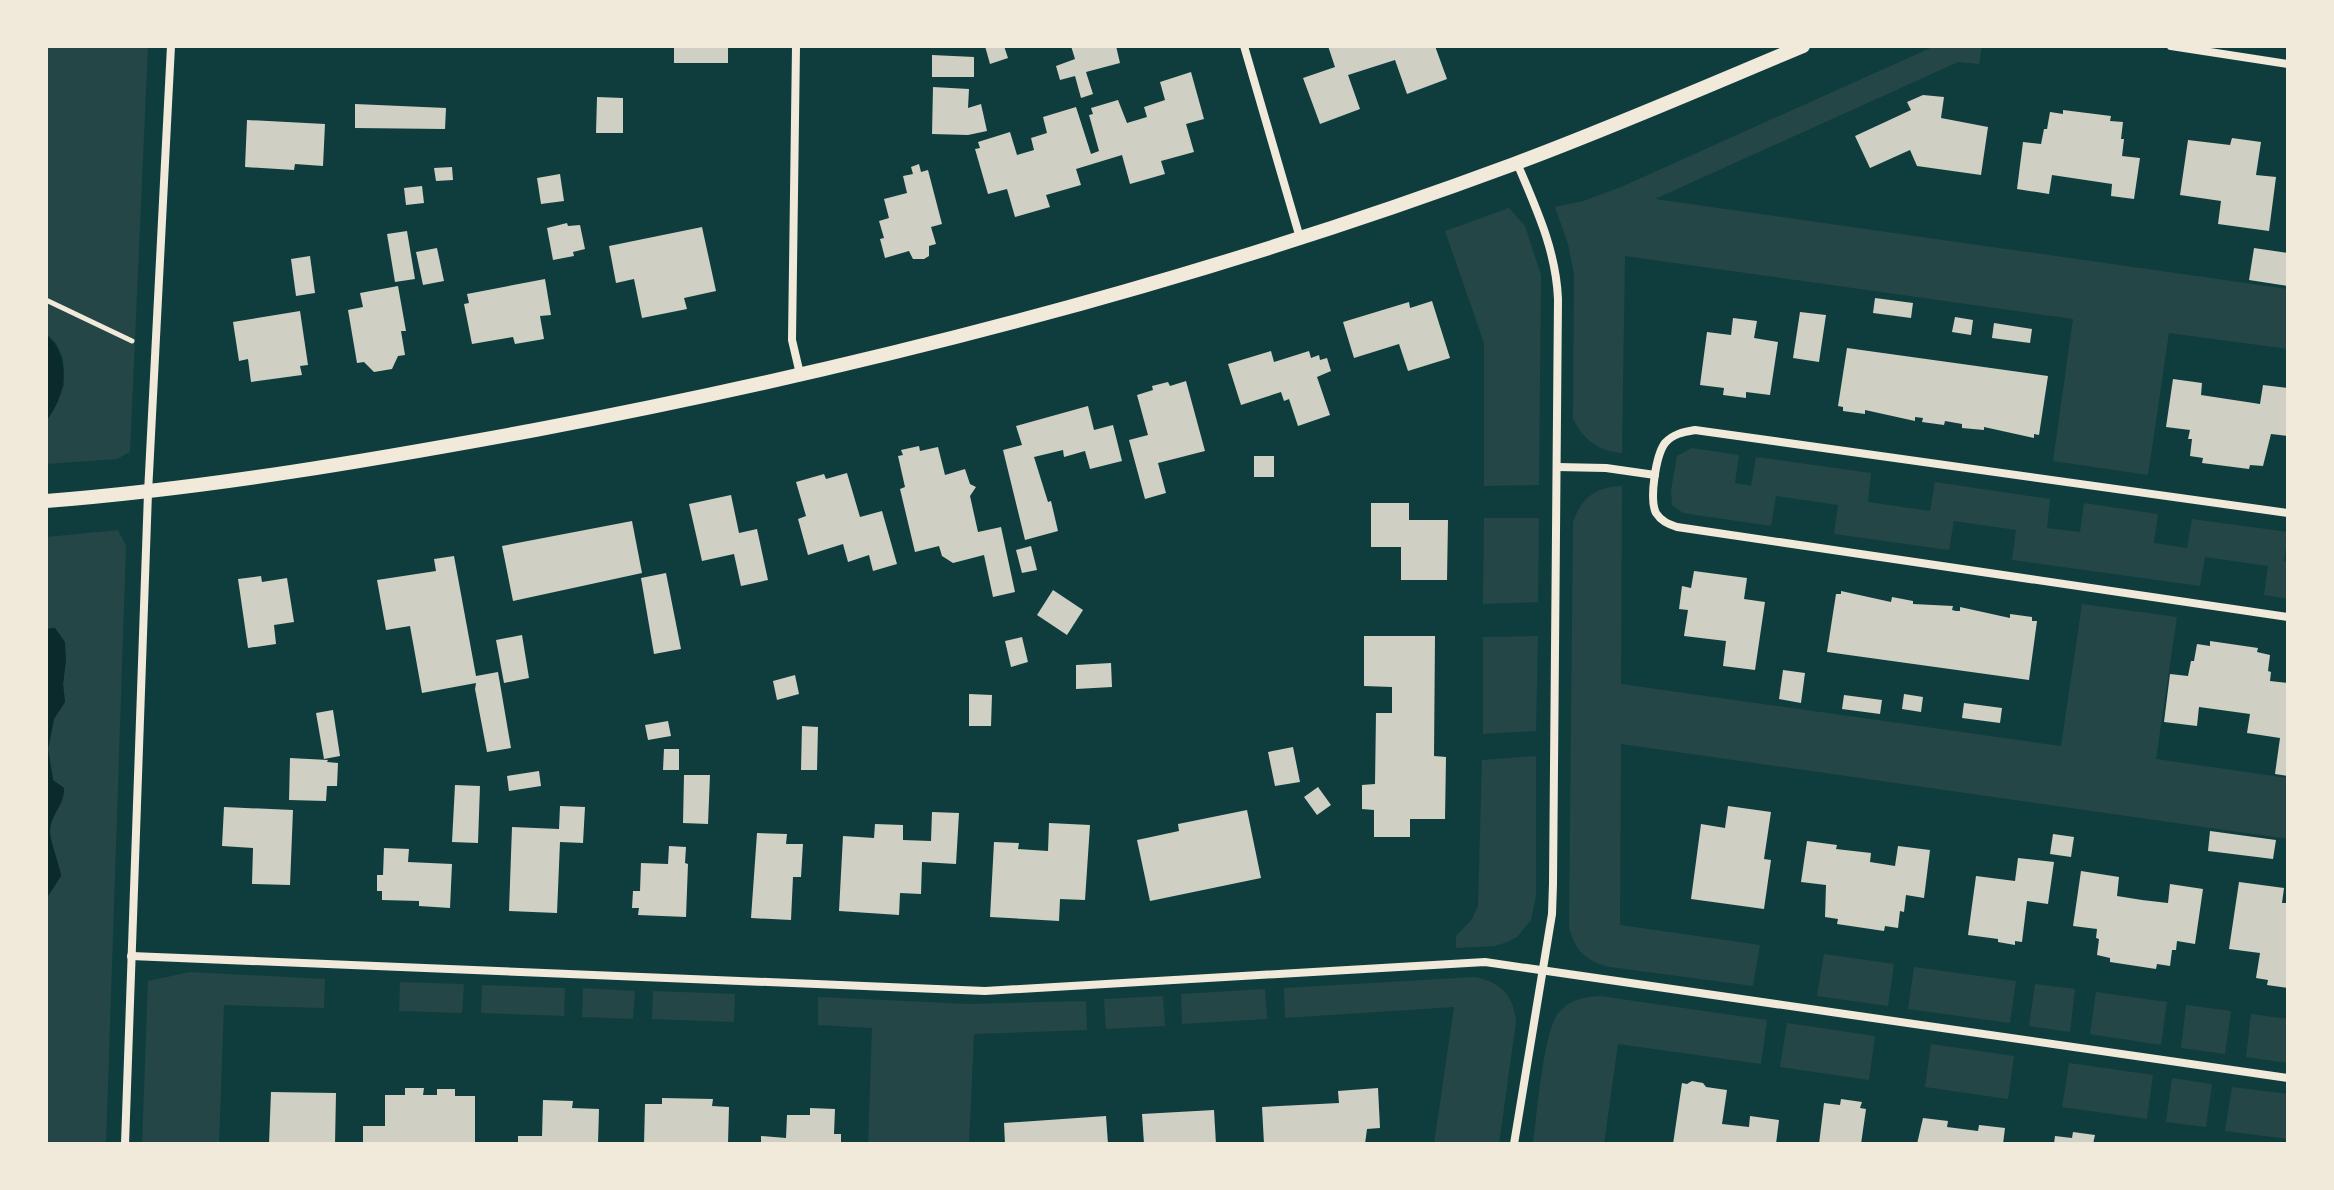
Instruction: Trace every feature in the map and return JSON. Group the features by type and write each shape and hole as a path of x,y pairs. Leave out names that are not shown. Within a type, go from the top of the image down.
{"street":[{"path":"125,1144 148,493 171,46"},
{"path":"796,46 792,340 800,374"},
{"path":"1244,46 1300,238"},
{"path":"46,501 148,493 400,456 660,406 1053,312 1300,238 1517,163 1803,46"},
{"path":"2171,46 2288,64"},
{"path":"1514,1144 1552,914 1558,299 1555,264 1543,224 1517,163"},
{"path":"2288,513 1695,430 1672,437 1664,444 1655,475 1654,508 1666,524 1677,527 2288,617"},
{"path":"1557,467 1606,468 1655,475"},
{"path":"131,956 949,990 1015,990 1464,962 1499,964 2288,1078"}],"path":[{"path":"46,300 155,352"}],"shaded area":[{"path":"46,46 148,46 130,452 117,459 46,464 46,421 64,386 63,357 56,343 46,334"},
{"path":"1935,46 1982,46 1979,64 1958,62 1655,199 2288,289 2288,349 2169,333 2148,475 2053,461 2073,319 1625,256 1622,453 1599,447 1587,438 1573,419 1574,274 1568,244 1555,207 1621,187"},
{"path":"1509,208 1525,226 1541,275 1539,485 1484,486 1484,343 1445,231"},
{"path":"46,334 60,354 64,376 59,400 46,421"},
{"path":"1692,448 1739,455 1735,483 1751,486 1756,457 1871,473 1868,502 1930,511 1935,482 2050,499 2047,528 2080,532 2084,503 2158,514 2154,543 2187,548 2192,519 2288,532 2284,561 2288,562 2288,599 2264,595 2268,566 2205,557 2200,586 2012,560 2016,530 1954,521 1949,550 1834,534 1838,505 1776,496 1771,526 1683,513 1672,505 1671,490 1677,456"},
{"path":"1622,486 1621,684 2061,746 2082,604 2177,617 2156,759 2288,778 2288,839 1621,744 1620,925 1760,945 1753,986 1610,967 1595,962 1578,948 1569,927 1573,522 1591,495"},
{"path":"1484,518 1539,518 1538,602 1483,604"},
{"path":"118,530 126,546 106,1144 46,1144 46,899 61,876 51,842 50,826 63,788 53,780 48,749 54,719 65,702 63,684 66,660 55,628 46,629 46,537"},
{"path":"55,628 65,642 65,702 54,719 48,749 53,780 64,788 50,831 61,876 46,899 46,629"},
{"path":"1538,636 1536,731 1483,734 1483,637"},
{"path":"1536,756 1536,896 1531,920 1517,937 1507,942 1495,946 1456,948 1456,936 1472,919 1478,906 1482,760"},
{"path":"1824,954 1894,964 1888,1006 1817,996"},
{"path":"1914,967 2016,981 2010,1023 1908,1009"},
{"path":"190,972 325,979 324,1008 224,1005 219,1144 142,1144 148,981"},
{"path":"1475,977 1492,982 1504,991 1515,1013 1499,1144 1434,1144 1454,1007 1285,1018 1284,988"},
{"path":"400,982 464,984 462,1013 399,1011"},
{"path":"2035,984 2075,989 2070,1032 2029,1026"},
{"path":"482,985 565,988 564,1016 481,1013"},
{"path":"583,988 635,991 633,1019 582,1017"},
{"path":"1265,989 1267,1019 1182,1024 1181,994"},
{"path":"653,991 735,994 734,1022 652,1019"},
{"path":"2096,992 2167,1002 2161,1045 2090,1034"},
{"path":"1163,996 1165,1026 1106,1029 1104,999"},
{"path":"1600,996 1767,1020 1761,1064 1618,1044 1604,1144 1533,1144 1545,1053 1554,1020 1574,1001"},
{"path":"818,997 970,1004 1086,1001 1087,1030 974,1034 969,1144 868,1144 872,1028 818,1025"},
{"path":"2186,1005 2231,1011 2225,1054 2181,1048"},
{"path":"2251,1014 2288,1019 2288,1063 2246,1057"},
{"path":"1787,1023 1875,1036 1869,1080 1780,1067"},
{"path":"1931,1044 2014,1056 2008,1099 1925,1087"},
{"path":"2069,1063 2153,1075 2147,1119 2062,1107"},
{"path":"2172,1078 2212,1084 2206,1127 2166,1122"},
{"path":"2232,1087 2288,1094 2288,1139 2225,1131"}],"building":[{"path":"674,46 728,46 728,63 674,63"},
{"path":"985,46 1004,46 1008,58 990,64"},
{"path":"1071,46 1116,46 1120,63 1086,72 1093,94 1081,98 1075,76 1060,80 1056,66 1075,59"},
{"path":"1328,46 1435,46 1447,79 1407,94 1395,60 1348,75 1360,109 1320,124 1303,78 1335,67"},
{"path":"932,55 974,57 974,77 932,77"},
{"path":"1191,72 1204,119 1186,124 1194,152 1161,161 1165,174 1130,184 1122,155 1076,169 1081,185 1046,195 1050,207 1015,217 1007,189 988,194 975,149 980,148 978,142 1010,132 1017,155 1034,150 1031,138 1047,133 1043,117 1076,107 1091,154 1099,151 1089,115 1093,114 1091,108 1118,100 1127,123 1147,117 1144,107 1165,100 1160,82"},
{"path":"933,87 969,89 968,108 981,104 987,131 968,135 932,134"},
{"path":"1923,95 1944,97 1941,118 1988,127 1981,175 1917,166 1910,150 1870,168 1855,136 1911,110 1907,102"},
{"path":"597,97 623,98 623,133 596,133"},
{"path":"355,104 446,108 445,129 355,128"},
{"path":"2063,110 2111,116 2110,121 2123,122 2122,156 2140,158 2134,199 2111,196 2112,184 2052,175 2049,194 2017,189 2023,142 2041,144 2050,112 2063,114"},
{"path":"247,120 325,124 323,166 295,164 294,170 245,167"},
{"path":"2232,138 2261,142 2256,175 2276,177 2269,231 2218,224 2221,201 2180,195 2188,140 2230,145"},
{"path":"919,164 921,172 928,170 942,224 931,227 936,244 929,246 929,256 924,259 913,259 909,251 885,258 879,221 889,218 884,199 907,193 903,176 913,174 911,167"},
{"path":"452,167 453,180 436,181 434,168"},
{"path":"560,174 564,201 541,204 537,178"},
{"path":"422,186 424,203 406,205 404,188"},
{"path":"567,223 568,226 580,225 585,249 573,252 574,256 553,260 547,228"},
{"path":"702,227 716,291 684,298 687,309 642,318 634,279 616,283 609,246"},
{"path":"407,231 415,279 395,282 387,234"},
{"path":"437,248 444,281 423,285 416,252"},
{"path":"2254,248 2288,253 2288,286 2249,280"},
{"path":"310,256 315,293 296,296 291,259"},
{"path":"545,279 551,315 540,316 544,339 515,344 513,337 472,344 464,304 469,303 467,294"},
{"path":"398,286 406,331 401,331 405,355 398,356 392,369 374,372 364,362 357,363 348,310 363,307 360,293"},
{"path":"1875,298 1913,303 1911,318 1873,313"},
{"path":"1432,301 1450,358 1408,371 1399,344 1354,358 1343,322 1409,302 1410,308"},
{"path":"300,311 308,365 300,366 302,375 251,382 248,359 239,361 233,322"},
{"path":"1800,312 1826,315 1819,362 1793,358"},
{"path":"1955,317 1973,320 1971,335 1952,332"},
{"path":"1733,318 1757,321 1754,338 1778,342 1770,395 1746,392 1746,398 1723,395 1724,388 1700,385 1707,332 1731,335"},
{"path":"1994,323 2032,329 2030,343 1992,338"},
{"path":"1847,348 2048,376 2039,435 2034,434 2034,438 1984,427 1984,430 1962,428 1962,424 1922,422 1923,418 1915,417 1915,421 1865,410 1865,414 1843,411 1843,407 1838,406"},
{"path":"1271,351 1274,362 1309,351 1311,358 1319,355 1320,360 1327,358 1331,371 1317,377 1330,415 1298,426 1289,399 1284,401 1281,392 1241,405 1228,364"},
{"path":"2173,379 2202,383 2201,395 2260,404 2263,385 2288,388 2288,436 2271,434 2263,466 2250,465 2249,469 2202,463 2203,458 2190,456 2190,430 2166,427"},
{"path":"1186,381 1205,451 1158,463 1166,493 1145,499 1129,440 1148,435 1137,395 1153,390 1152,386 1168,382 1170,386"},
{"path":"1088,406 1094,430 1113,425 1122,461 1090,469 1085,451 1064,457 1063,450 1034,457 1048,502 1051,501 1058,531 1025,540 1003,450 1022,445 1016,426"},
{"path":"919,446 920,451 938,447 945,475 965,469 970,484 976,487 970,496 978,532 1001,527 1015,592 993,597 984,555 953,563 942,556 939,546 915,552 900,489 905,487 898,456 903,455 901,450"},
{"path":"1254,456 1274,456 1274,477 1254,477"},
{"path":"847,473 860,517 882,511 897,564 873,571 869,555 848,562 843,544 808,555 798,519 806,516 796,482 824,474 826,479"},
{"path":"731,495 739,533 757,529 768,580 741,586 734,554 702,561 689,504"},
{"path":"1371,503 1409,503 1409,520 1448,520 1447,580 1401,580 1401,547 1371,547"},
{"path":"632,521 642,573 513,601 502,546"},
{"path":"1031,546 1037,570 1022,573 1016,550"},
{"path":"454,556 476,676 498,672 511,748 487,752 476,683 422,693 410,626 386,630 377,580 436,571 434,559"},
{"path":"1694,571 1747,578 1744,599 1765,602 1755,670 1723,666 1726,641 1684,636 1688,610 1679,609 1682,586 1691,588"},
{"path":"666,573 681,649 654,654 641,578"},
{"path":"261,576 262,582 287,578 294,622 274,625 276,644 248,648 238,579"},
{"path":"1053,590 1083,610 1067,635 1037,615"},
{"path":"1841,591 1891,602 1892,597 1913,601 1913,604 1953,606 1952,610 1956,611 1960,611 1960,607 2010,618 2010,614 2032,617 2032,621 2037,621 2029,680 1827,652 1836,594 1841,594"},
{"path":"522,635 529,678 504,683 496,640"},
{"path":"1364,636 1435,636 1434,756 1446,757 1445,819 1410,819 1410,837 1374,837 1374,810 1362,809 1362,785 1375,784 1376,713 1392,713 1392,687 1364,686"},
{"path":"1022,637 1028,662 1011,667 1005,641"},
{"path":"2210,641 2258,648 2257,652 2270,655 2270,681 2288,683 2288,776 2275,774 2280,738 2247,733 2250,714 2199,707 2197,726 2164,722 2170,674 2188,676 2197,644 2210,646"},
{"path":"1111,663 1112,687 1076,689 1076,665"},
{"path":"1783,670 1805,673 1801,703 1779,699"},
{"path":"795,675 799,694 777,700 773,681"},
{"path":"969,694 992,695 991,726 969,726"},
{"path":"1904,694 1923,697 1921,712 1902,709"},
{"path":"1844,695 1882,700 1880,714 1842,709"},
{"path":"1964,703 2002,708 2000,723 1962,718"},
{"path":"333,710 340,756 324,759 316,713"},
{"path":"668,721 671,736 648,740 645,725"},
{"path":"802,726 818,727 817,770 801,770"},
{"path":"1293,747 1300,782 1275,786 1268,752"},
{"path":"664,749 679,749 679,770 663,770"},
{"path":"290,758 338,763 337,786 327,786 326,801 289,800"},
{"path":"539,771 541,786 509,791 507,776"},
{"path":"684,775 710,775 708,824 683,823"},
{"path":"455,785 480,786 478,843 452,842"},
{"path":"1318,787 1331,805 1317,815 1304,797"},
{"path":"560,806 585,807 583,843 560,842 557,913 509,911 512,827 559,829"},
{"path":"1728,806 1771,812 1764,859 1771,860 1764,909 1691,899 1701,824 1725,828"},
{"path":"224,807 293,810 290,885 252,884 253,848 222,846"},
{"path":"1247,810 1261,878 1150,901 1137,840 1179,831 1178,824"},
{"path":"932,812 959,813 956,864 922,862 921,894 900,893 899,915 839,911 843,836 874,838 875,824 903,825 903,840 931,841"},
{"path":"1049,823 1090,825 1085,900 1060,899 1059,921 990,917 994,842 1019,843 1018,849 1048,851"},
{"path":"2210,831 2276,840 2273,859 2208,851"},
{"path":"757,833 787,834 786,844 803,844 801,877 793,877 791,920 751,918"},
{"path":"2053,834 2074,837 2071,857 2050,854"},
{"path":"1807,841 1837,845 1836,849 1871,853 1870,862 1895,866 1898,846 1930,850 1924,898 1906,895 1898,928 1885,926 1884,931 1837,924 1838,919 1825,917 1826,885 1801,882"},
{"path":"669,846 686,847 686,917 638,915 639,908 632,908 633,891 640,891 641,863 668,864"},
{"path":"384,848 409,849 408,862 452,864 450,908 419,906 419,901 382,900 382,891 377,891 377,875 383,875"},
{"path":"2018,858 2054,862 2048,904 2027,901 2022,942 2015,941 2015,945 1968,935 1976,876 2015,881"},
{"path":"2081,871 2119,877 2117,896 2142,900 2168,903 2170,884 2203,889 2195,944 2177,941 2170,966 2157,964 2156,969 2110,962 2110,958 2097,955 2097,929 2073,926"},
{"path":"2239,882 2284,888 2282,903 2288,903 2288,988 2267,985 2268,980 2256,978 2260,953 2229,949"},
{"path":"1692,1081 1727,1090 1722,1124 1749,1127 1750,1116 1779,1120 1776,1144 1673,1144 1682,1083"},
{"path":"405,1088 424,1088 423,1095 437,1095 437,1089 455,1089 455,1096 475,1096 475,1144 363,1144 363,1126 385,1126 385,1095 405,1095"},
{"path":"1378,1088 1380,1128 1367,1129 1365,1144 1264,1144 1262,1107 1339,1103 1338,1091"},
{"path":"271,1092 336,1093 335,1144 269,1144"},
{"path":"662,1098 713,1099 712,1106 729,1107 728,1144 644,1144 645,1104 662,1104"},
{"path":"1841,1099 1862,1102 1860,1108 1866,1109 1861,1144 1819,1144 1824,1103 1840,1105"},
{"path":"543,1100 573,1101 572,1108 599,1109 598,1144 518,1144 518,1136 542,1136"},
{"path":"810,1108 835,1109 834,1134 841,1134 841,1144 761,1144 761,1136 786,1138 787,1115 810,1115"},
{"path":"1214,1110 1216,1144 1144,1144 1142,1114"},
{"path":"1106,1116 1108,1144 1005,1144 1004,1123"},
{"path":"1923,1118 1948,1121 1947,1127 1978,1131 1979,1125 2005,1128 2003,1144 1917,1144"},
{"path":"2073,1132 2095,1135 2093,1144 2054,1144 2055,1136 2072,1138"}]}
